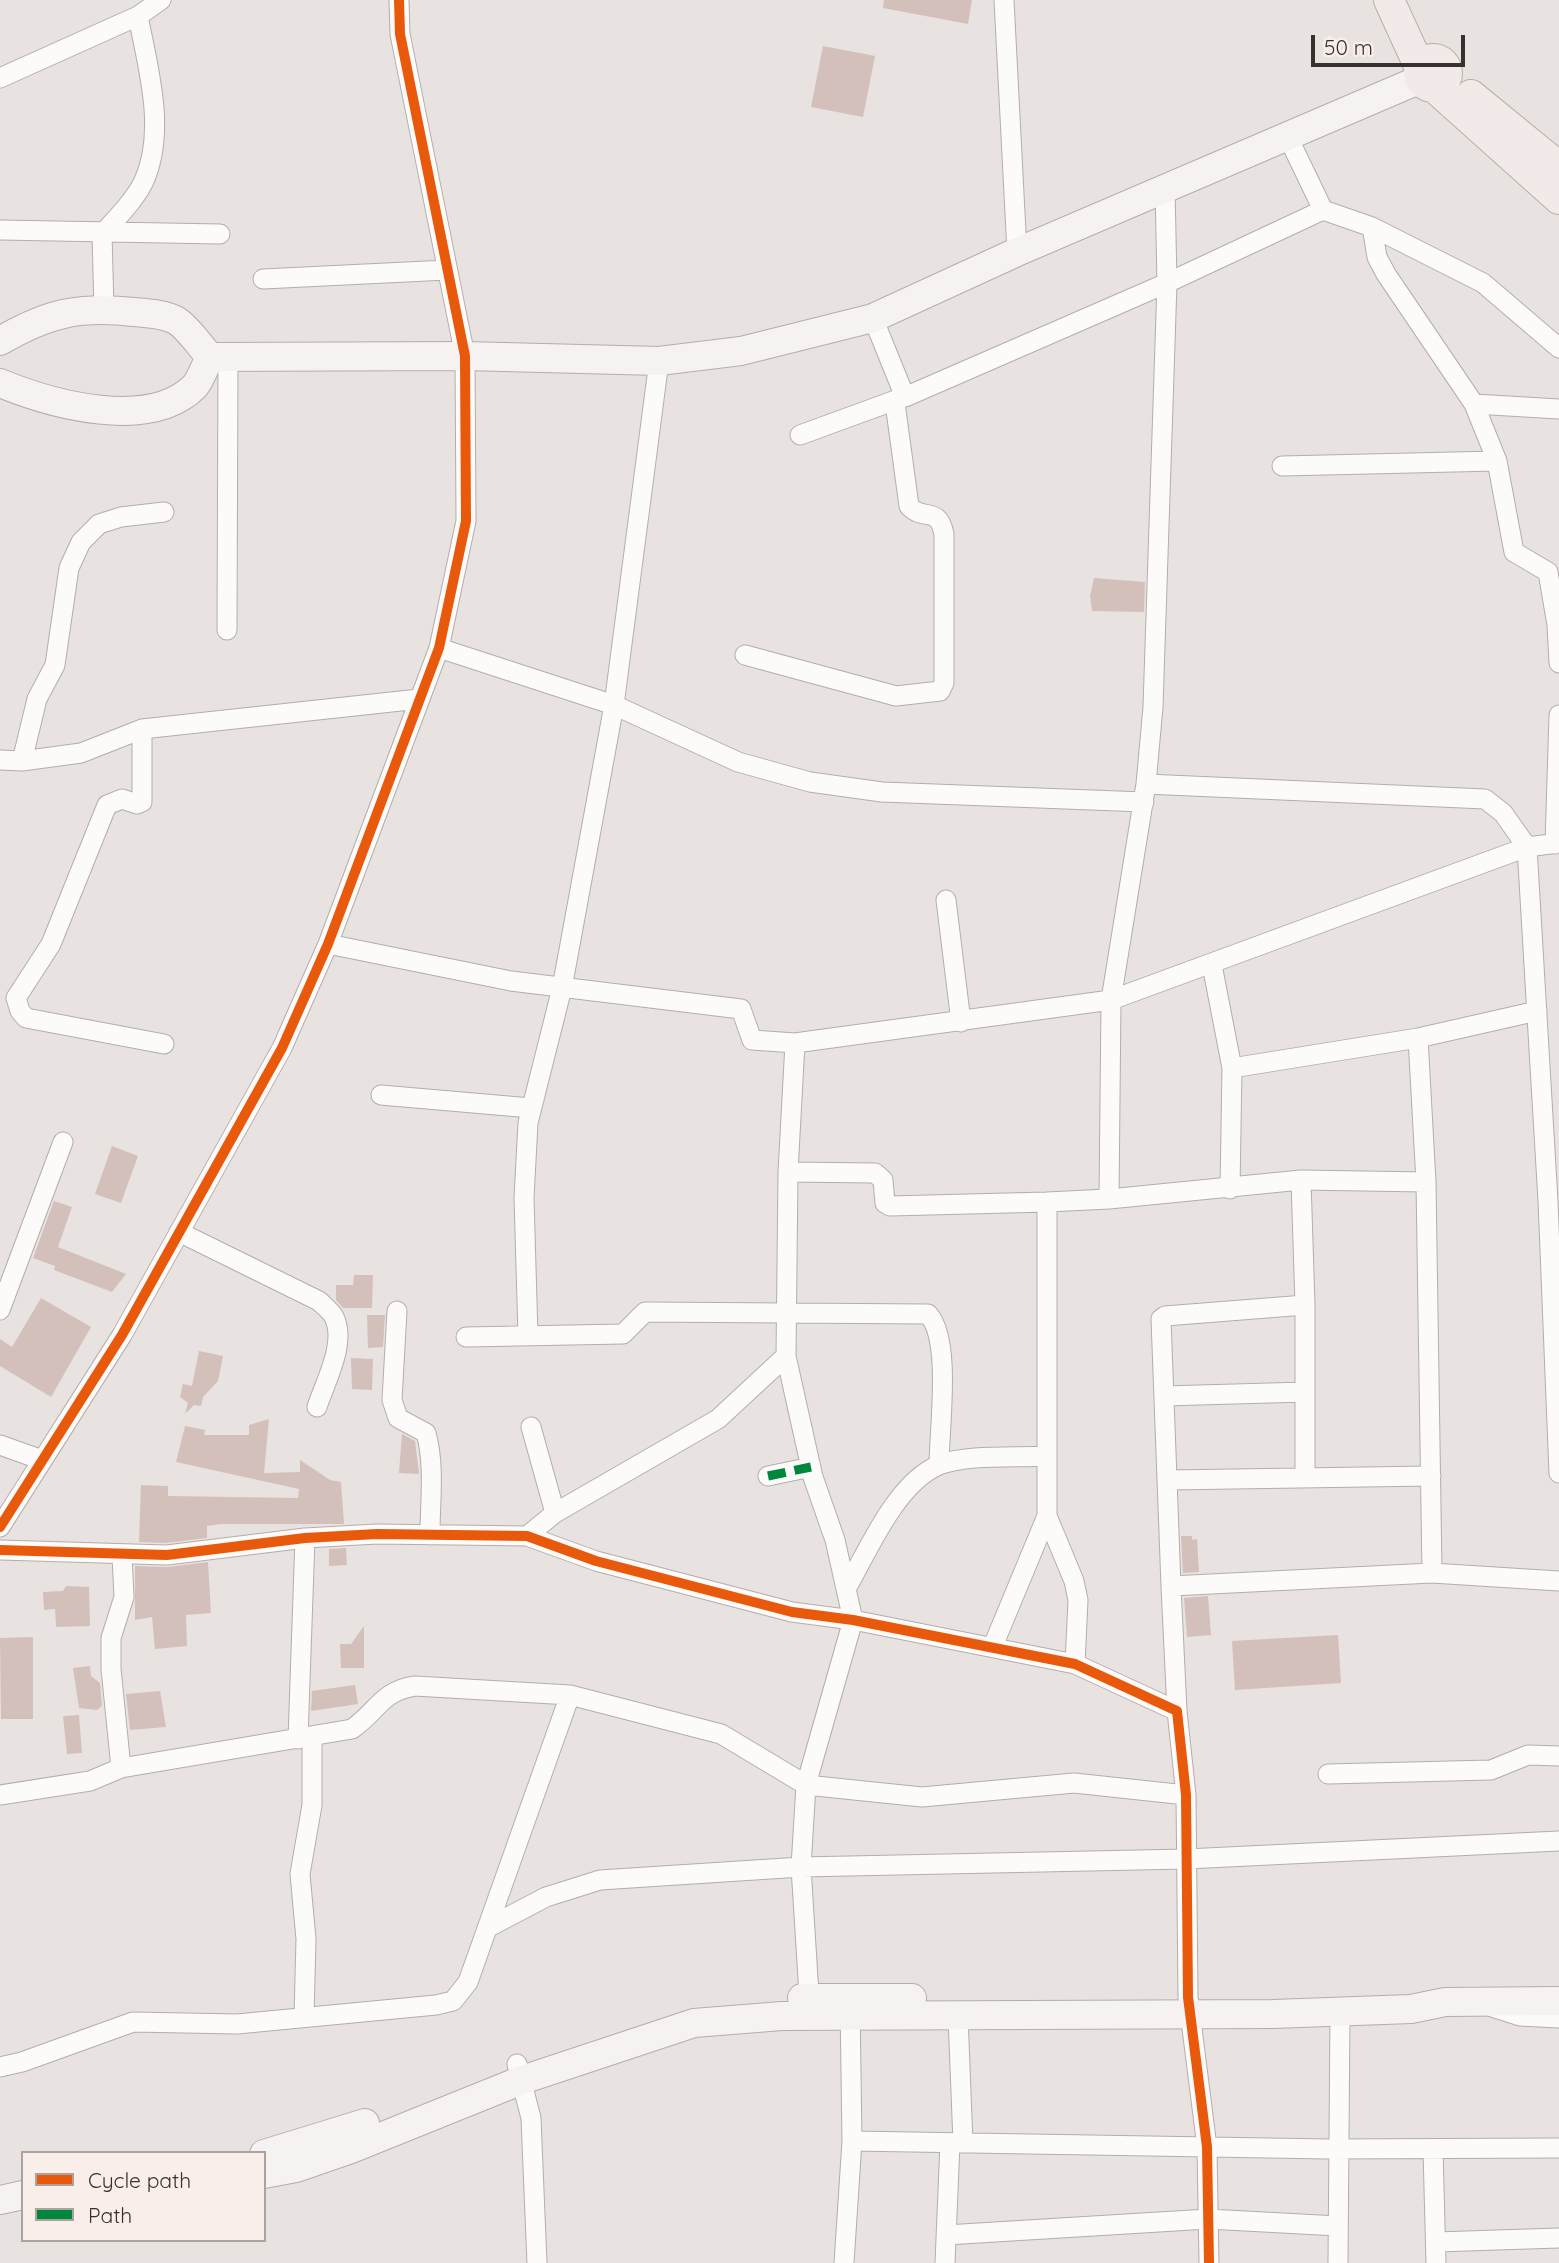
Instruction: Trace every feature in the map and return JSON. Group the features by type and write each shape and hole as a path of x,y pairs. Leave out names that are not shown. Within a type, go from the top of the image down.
{"main road":[{"path":"1390,0 1431,74 1559,199"},
{"path":"1411,0 1431,74 1559,167"}],"street":[{"path":"0,78 138,16 162,0"},
{"path":"0,1527 122,1335 282,1048 328,944 439,648 466,521 466,355 446,270 401,34 399,0"},
{"path":"1004,0 1017,252"},
{"path":"104,309 102,234 141,186 153,149 149,74 138,16"},
{"path":"0,341 40,319 76,309 104,309 149,313 176,320 219,357 466,355 659,361 741,351 873,318 1017,252 1431,74"},
{"path":"1287,135 1323,210"},
{"path":"1109,1199 1111,1000 1145,793 1153,707 1167,283 1164,188"},
{"path":"800,435 900,400 1167,283 1323,210 1372,227 1483,283 1559,348"},
{"path":"1372,227 1377,257 1386,274 1474,404 1497,461 1514,552 1548,572 1558,625 1559,663"},
{"path":"0,230 102,234 220,234"},
{"path":"262,279 446,270"},
{"path":"745,655 897,696 940,691 944,683 942,522 936,516 913,511 909,506 900,400 873,318"},
{"path":"0,383 48,399 92,409 134,411 168,404 195,386 219,357"},
{"path":"219,357 227,630"},
{"path":"528,1336 524,1198 528,1123 562,988 614,705 659,361"},
{"path":"1474,404 1559,409"},
{"path":"1282,466 1497,461"},
{"path":"22,761 37,699 55,665 69,568 81,542 99,524 110,520 164,512"},
{"path":"439,648 614,705 738,762 810,782 882,792 1485,799 1503,813 1527,847 1557,1361 1559,1473"},
{"path":"0,760 22,761 81,753 142,729 419,699"},
{"path":"328,944 562,988 741,1009 752,1040 795,1043 1111,1000 1527,847 1557,843 1559,715"},
{"path":"142,729 142,802 137,804 122,799 107,805 51,944 16,999 26,1018 164,1044"},
{"path":"946,900 961,1022"},
{"path":"1212,964 1232,1068 1230,1189"},
{"path":"1232,1068 1418,1038 1537,1011"},
{"path":"1418,1038 1426,1182 1432,1573"},
{"path":"795,1043 788,1172 786,1356 811,1467 835,1540 853,1620 806,1785 801,1867 809,2007"},
{"path":"381,1095 531,1108"},
{"path":"0,1310 63,1142"},
{"path":"788,1172 875,1173 883,1180 885,1203 890,1206 1109,1199 1301,1181 1426,1182"},
{"path":"1301,1181 1305,1305 1305,1478"},
{"path":"993,1646 1046,1516 1047,1202"},
{"path":"179,1232 319,1301 334,1316 338,1332 337,1345 317,1407"},
{"path":"1209,2263 1207,2147 1189,2006 1186,1795 1177,1711 1161,1319 1165,1316 1305,1305"},
{"path":"397,1311 392,1400 398,1418 426,1433 428,1439 430,1535"},
{"path":"466,1337 623,1334 645,1312 786,1315 914,1311 928,1314 935,1322 941,1346 939,1465"},
{"path":"527,1536 555,1513 718,1419 786,1356"},
{"path":"1164,1396 1305,1392"},
{"path":"531,1427 555,1513"},
{"path":"0,1445 42,1460"},
{"path":"846,1589 887,1517 909,1487 939,1465 976,1459 1046,1456"},
{"path":"768,1476 811,1467"},
{"path":"1168,1480 1431,1476"},
{"path":"1046,1516 1074,1581 1079,1600 1075,1664"},
{"path":"0,1550 122,1556 167,1555 305,1538 527,1536 596,1561 779,1609 993,1646 1075,1664 1177,1711"},
{"path":"304,2017 306,1939 300,1874 312,1805 305,1738 305,1538"},
{"path":"121,1768 111,1669 111,1638 124,1597 122,1556"},
{"path":"1171,1586 1432,1573 1559,1581"},
{"path":"0,1795 90,1781 121,1768 352,1729 366,1720 383,1698 396,1689 415,1686 570,1695 721,1734 806,1785 922,1797 1074,1783 1186,1795"},
{"path":"0,2067 22,2062 132,2022 237,2024 436,2005 453,2001 468,1982 570,1695"},
{"path":"1328,1774 1491,1770 1528,1755 1559,1756"},
{"path":"487,1928 546,1897 600,1880 801,1867 1186,1859 1559,1842"},
{"path":"850,2007 958,2016 1421,1994 1445,2002"},
{"path":"266,2174 296,2168 351,2149 626,2026 709,2004 809,2007 1189,2006 1340,2011 1411,2008 1445,2002 1559,2001"},
{"path":"1476,2002 1520,2016 1559,2018"},
{"path":"844,2263 852,2141 850,2007"},
{"path":"1338,2263 1340,2011"},
{"path":"945,2263 957,2143 958,2016"},
{"path":"266,2153 341,2132 519,2072"},
{"path":"519,2072 531,2118 537,2263"},
{"path":"852,2141 1340,2149 1559,2148"},
{"path":"1433,2149 1436,2263"},
{"path":"0,2200 21,2195"},
{"path":"0,2219 21,2214"},
{"path":"946,2235 1208,2219 1338,2226"},
{"path":"1436,2242 1559,2238"}],"building":[{"path":"884,0 972,0 968,24 883,8"},
{"path":"823,46 875,56 863,117 811,107"},
{"path":"1094,578 1145,582 1144,612 1092,611 1090,596"},
{"path":"112,1146 138,1156 121,1203 95,1194"},
{"path":"54,1201 72,1207 58,1247 126,1274 112,1292 54,1270 55,1266 33,1258"},
{"path":"354,1275 373,1275 372,1308 343,1308 336,1300 336,1285 353,1285"},
{"path":"41,1298 91,1327 51,1397 0,1366 0,1339 12,1347"},
{"path":"367,1315 385,1315 383,1347 368,1348"},
{"path":"199,1351 223,1356 218,1381 203,1397 201,1406 194,1405 185,1414 188,1403 180,1397 183,1384 192,1386"},
{"path":"351,1358 373,1359 372,1390 352,1389"},
{"path":"269,1419 264,1473 300,1472 300,1460 330,1480 341,1482 344,1524 221,1524 207,1526 207,1538 166,1543 139,1542 141,1485 168,1486 168,1496 298,1498 299,1489 176,1462 185,1426 205,1430 204,1435 249,1435 249,1425"},
{"path":"402,1434 415,1441 419,1474 399,1473"},
{"path":"1181,1536 1197,1539 1199,1572 1183,1573"},
{"path":"346,1548 347,1565 329,1566 329,1549"},
{"path":"208,1562 211,1613 186,1615 187,1646 155,1649 152,1617 135,1620 135,1566 168,1567"},
{"path":"66,1586 89,1587 90,1626 56,1627 55,1609 44,1610 43,1592 63,1591"},
{"path":"1208,1596 1211,1635 1187,1637 1184,1598"},
{"path":"364,1626 364,1668 341,1668 340,1644 351,1644"},
{"path":"1338,1635 1341,1683 1235,1690 1232,1641"},
{"path":"33,1637 33,1719 1,1719 0,1638"},
{"path":"90,1666 91,1676 100,1683 102,1706 97,1710 79,1708 73,1668"},
{"path":"355,1685 358,1704 311,1711 312,1691"},
{"path":"160,1691 166,1727 130,1730 126,1694"},
{"path":"79,1715 82,1753 67,1754 63,1716"}],"marked path":[{"path":"768,1476 811,1467"}],"cycle path":[{"path":"0,1527 122,1335 282,1048 328,944 439,648 466,521 465,356 400,34 399,0"},
{"path":"0,1550 167,1555 305,1538 377,1534 527,1536 596,1561 792,1612 853,1620 1075,1664 1177,1711 1186,1795 1188,1997 1207,2147 1209,2263"}]}
